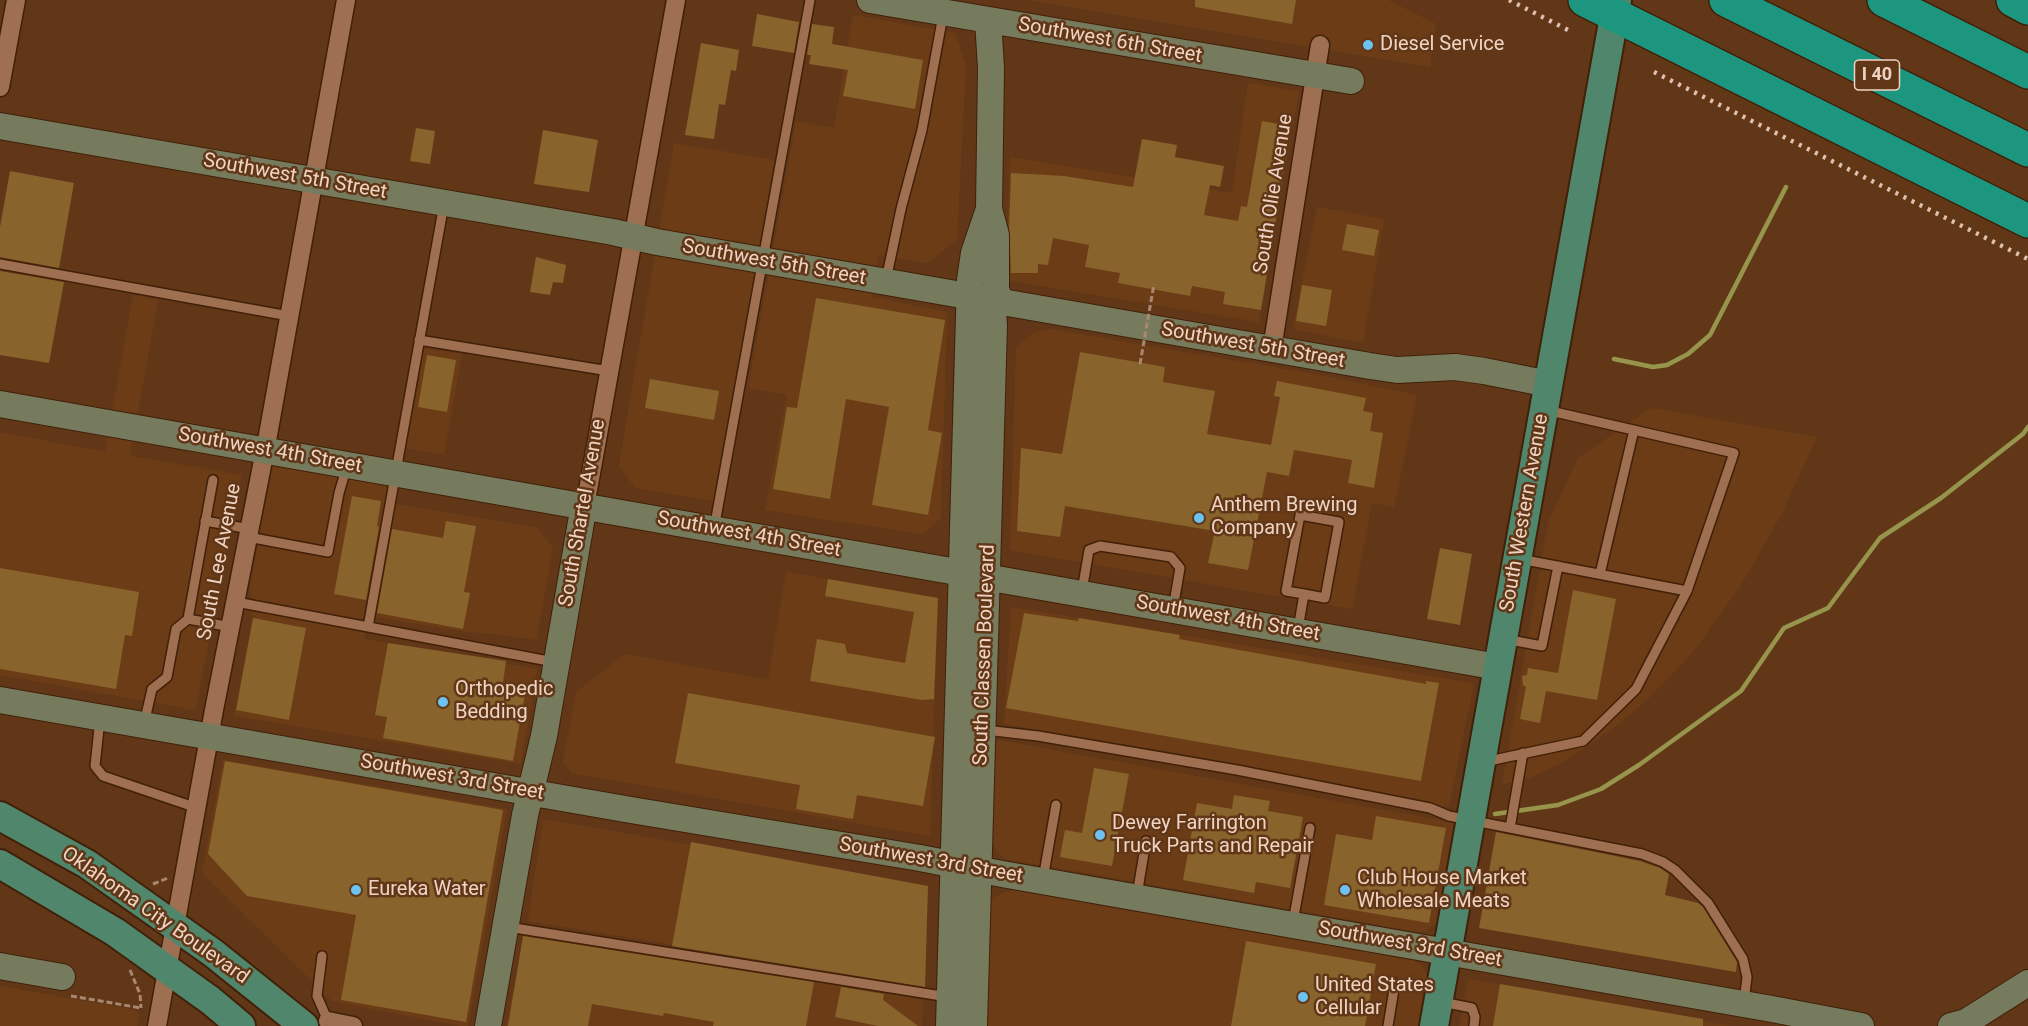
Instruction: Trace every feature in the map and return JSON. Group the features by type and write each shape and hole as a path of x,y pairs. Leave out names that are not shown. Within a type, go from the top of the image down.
{"highway":[{"name":"I 40","path":"1726,0 2028,150"},
{"path":"1884,0 2028,72"},
{"path":"2013,0 2028,8"},
{"path":"1608,5 2028,221"}],"main road":[{"name":"South Western Avenue","path":"1437,1013 1546,397 1608,5"},
{"name":"Oklahoma City Boulevard","path":"0,816 87,864 316,1024"},
{"name":"Oklahoma City Boulevard","path":"0,864 115,932 241,1026"}],"street":[{"path":"0,87 16,0"},
{"name":"South Lee Avenue","path":"157,1026 265,450 346,0"},
{"name":"South Shartel Avenue","path":"488,1026 525,815 538,766 676,0"},
{"name":"Southwest 6th Street","path":"870,0 1351,81"},
{"name":"South Classen Boulevard","path":"988,20 992,68 989,209 996,235 996,289 998,296 1005,303"},
{"name":"South Olie Avenue","path":"1272,349 1320,45"},
{"name":"Southwest 5th Street","path":"0,126 1397,370 1455,367 1484,371 1546,397"},
{"name":"South Classen Boulevard","path":"949,1026 970,297 972,261 989,209"},
{"name":"South Classen Boulevard","path":"970,297 993,313 994,325 974,1026"},
{"name":"Southwest 4th Street","path":"0,404 1498,667"},
{"name":"Southwest 3rd Street","path":"0,700 954,865 1861,1026"},
{"path":"0,966 66,986"},
{"path":"1951,1026 1991,1016 2028,983"},
{"path":"316,1024 353,1026"}],"lane":[{"path":"714,529 810,0"},
{"path":"885,282 922,130 943,12"},
{"path":"368,627 444,202"},
{"path":"0,264 289,316"},
{"path":"420,340 609,371"},
{"path":"1481,763 1583,741 1636,689 1687,591 1734,453 1634,430 1546,397"},
{"path":"1600,574 1634,430"},
{"path":"205,521 328,552 339,493 348,465"},
{"path":"144,724 152,689 167,677 176,629 188,619 213,480"},
{"path":"1300,515 1338,522 1325,598 1304,594 1286,591 1300,515"},
{"path":"1082,593 1089,550 1100,546 1171,557 1180,568 1173,609"},
{"path":"1517,559 1687,591"},
{"path":"1503,638 1542,646 1558,566"},
{"path":"1297,631 1304,594"},
{"path":"236,602 556,663"},
{"path":"188,619 231,627"},
{"path":"100,717 95,766 103,776 197,808"},
{"path":"983,730 1038,736 1237,770 1430,808 1449,816 1637,853 1663,862 1675,870 1708,903 1743,959 1747,977 1744,1004"},
{"path":"1510,828 1523,753"},
{"path":"1042,881 1056,805"},
{"path":"1293,925 1310,828"},
{"path":"1136,897 1146,841"},
{"path":"505,926 950,997"},
{"path":"316,1024 316,996 322,956"},
{"path":"1388,1026 1395,983"},
{"path":"1437,1013 1472,1008 1475,1017 1474,1026"}],"path":[{"path":"1140,364 1154,284"},
{"path":"66,986 141,1008 140,994 129,968"}],"shaded area":[{"name":"Diesel Service","path":"1029,0 1388,0 1436,24 1430,67"},
{"path":"853,15 955,33 966,65 957,239 928,263 878,255 872,297 947,312 941,518 923,534 765,510 787,395 748,388 796,122 834,128"},
{"path":"1248,83 1299,91 1259,322 1006,280 1010,157 1232,193"},
{"path":"674,143 775,160 714,501 635,488 619,465"},
{"path":"1317,207 1384,219 1363,343 1293,329"},
{"path":"133,295 158,300 130,456 242,475 195,710 0,675 0,432 105,452"},
{"path":"1049,329 1309,373 1417,395 1394,507 1372,503 1352,609 1010,550 1016,348 1033,333"},
{"path":"424,348 462,354 444,455 406,448"},
{"path":"1651,408 1817,437 1781,515 1741,585 1694,651 1650,697 1615,727 1559,764 1532,777 1502,785 1548,522 1578,458"},
{"path":"273,460 389,484 364,639 537,669 521,764 234,716 253,618 250,588"},
{"path":"396,504 538,528 553,548 536,640 466,632 375,617"},
{"path":"786,572 938,598 930,836 572,773 563,762 576,692 625,654 768,680"},
{"path":"1011,607 1474,683 1449,807 1188,755 1004,724"},
{"path":"998,740 1456,823 1437,923 1426,931 1419,932 1006,859 999,854 989,838 993,744"},
{"name":"Eureka Water","path":"223,760 507,809 468,1026 332,1001 202,873"},
{"path":"543,819 928,886 925,988 788,963 528,921"},
{"path":"1014,890 1412,960 1421,964 1426,972 1427,981 1419,1026 983,1026 986,915 991,901 1002,893"},
{"path":"526,931 923,1000 922,1026 506,1026"},
{"path":"1468,979 1731,1026 1459,1026"},
{"path":"0,986 135,1010 139,1015 137,1026 0,1026"}],"building":[{"path":"1195,0 1296,0 1292,24 1195,7"},
{"path":"757,14 799,22 794,53 752,46"},
{"path":"812,24 834,27 832,44 923,60 915,109 843,96 848,70 809,64 811,55 807,55"},
{"path":"701,43 739,50 736,71 731,70 725,105 719,104 714,139 685,135"},
{"path":"1262,121 1289,126 1274,212 1277,212 1261,310 1223,304 1225,292 1192,286 1190,296 1118,283 1120,273 1085,267 1089,245 1053,238 1048,265 1038,264 1038,273 1011,273 1009,227 1011,173 1064,176 1133,187 1142,139 1177,145 1175,157 1224,166 1220,187 1210,185 1204,215 1238,221 1241,206 1247,207"},
{"path":"416,128 435,131 430,164 410,161"},
{"path":"543,130 598,140 589,192 534,184"},
{"path":"10,171 74,183 59,268 0,257 0,227"},
{"path":"1347,224 1379,230 1374,256 1342,250"},
{"path":"536,257 566,265 563,283 553,282 550,295 530,292"},
{"path":"0,271 64,282 49,363 0,355"},
{"path":"1302,285 1332,290 1326,326 1296,321"},
{"path":"816,298 945,320 928,430 942,433 928,515 872,505 889,407 846,399 830,499 773,489 787,407 797,408"},
{"path":"1080,352 1165,367 1163,382 1215,391 1207,434 1271,445 1280,397 1274,396 1277,381 1366,398 1363,411 1373,413 1370,431 1383,433 1374,488 1348,483 1352,460 1294,450 1289,476 1267,472 1248,570 1208,563 1215,531 1065,506 1060,537 1017,531 1021,448 1062,454"},
{"path":"427,355 456,360 447,412 418,407"},
{"path":"650,379 719,391 714,420 645,408"},
{"path":"352,496 381,501 377,526 379,527 366,600 334,594"},
{"path":"446,521 476,526 464,592 470,593 463,629 377,613 392,529 443,538"},
{"path":"1440,548 1472,554 1460,625 1427,619"},
{"path":"0,568 139,592 132,636 125,635 116,689 0,669"},
{"path":"828,579 938,598 934,699 922,700 810,681 817,639 845,644 847,653 905,663 914,612 825,596"},
{"path":"1573,590 1616,599 1597,700 1546,691 1540,723 1520,719 1526,687 1523,685 1522,676 1527,675 1528,668 1558,673"},
{"path":"1024,613 1078,621 1079,618 1180,635 1179,639 1426,684 1426,681 1439,683 1421,781 1006,708"},
{"path":"253,618 306,628 289,720 236,710"},
{"name":"Orthopedic Bedding","path":"388,643 506,661 502,690 525,694 513,761 383,738 387,717 375,715"},
{"path":"688,693 935,737 923,806 857,795 853,819 796,809 800,785 675,763"},
{"name":"Eureka Water","path":"225,761 503,810 466,1022 341,1000 356,915 247,896 208,854"},
{"path":"1094,768 1129,774 1112,866 1060,857 1065,830 1082,833"},
{"path":"1234,795 1270,801 1268,811 1303,817 1290,888 1256,882 1254,893 1183,880 1197,803 1232,809"},
{"path":"1376,816 1446,828 1429,923 1324,905 1336,834 1372,840"},
{"path":"1496,832 1640,861 1660,868 1669,874 1665,895 1698,903 1703,907 1737,962 1736,972 1479,928"},
{"path":"691,842 928,886 925,987 672,946"},
{"path":"523,936 814,982 806,1026 713,1026 714,1022 592,1004 588,1026 508,1026"},
{"path":"1246,941 1376,964 1365,1026 1231,1026"},
{"path":"1500,984 1703,1019 1703,1026 1493,1026"},
{"path":"841,987 884,994 883,1000 918,1026 878,1026 835,1017"}],"waterway":[{"path":"1614,359 1653,367 1667,365 1688,354 1710,335 1786,187"},
{"path":"1495,814 1558,805 1601,789 1639,765 1741,691 1784,628 1828,608 1880,538 1941,498 2023,434 2028,427"}],"railway":[{"path":"1509,0 1572,32"},
{"path":"1654,72 2028,259"}],"place":[{"name":"Diesel Service","path":"1368,45"},
{"name":"Anthem Brewing Company","path":"1199,518"},
{"name":"Orthopedic Bedding","path":"443,702"},
{"name":"Dewey Farrington Truck Parts and Repair","path":"1100,835"},
{"name":"Eureka Water","path":"356,890"},
{"name":"Club House Market Wholesale Meats","path":"1345,890"},
{"name":"United States Cellular","path":"1303,997"}]}
